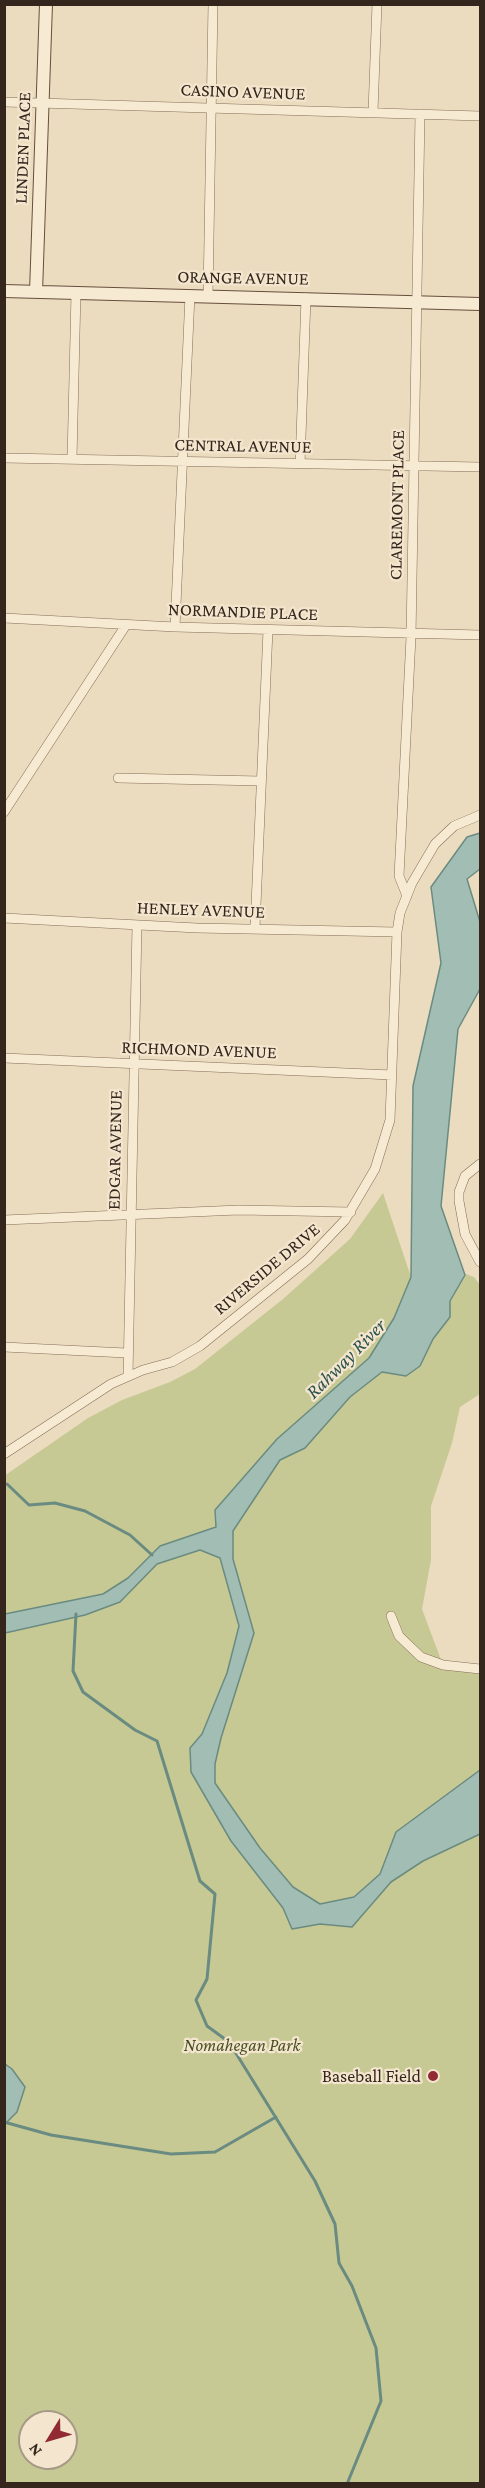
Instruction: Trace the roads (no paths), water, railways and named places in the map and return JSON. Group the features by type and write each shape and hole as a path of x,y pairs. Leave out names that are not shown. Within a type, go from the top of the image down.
{"street":[{"name":"LINDEN PLACE","path":"36,292 46,4"},
{"path":"208,296 213,4"},
{"path":"373,112 377,4"},
{"name":"CASINO AVENUE","path":"4,102 480,116"},
{"name":"CLAREMONT PLACE","path":"406,896 399,876 411,633 420,114"},
{"name":"ORANGE AVENUE","path":"4,291 418,300 480,304"},
{"path":"72,459 76,293"},
{"path":"175,627 189,295"},
{"path":"300,464 306,298"},
{"name":"CENTRAL AVENUE","path":"4,458 480,467"},
{"name":"NORMANDIE PLACE","path":"4,618 175,627 480,635"},
{"path":"4,812 126,624"},
{"path":"255,928 268,630"},
{"path":"118,778 261,781"},
{"name":"RIVERSIDE DRIVE","path":"4,1454 128,1376 172,1362 200,1346 308,1259 336,1232 351,1212 375,1169 384,1147 390,1120 397,932 406,896 424,861 440,838 463,821 480,815"},
{"name":"HENLEY AVENUE","path":"4,918 137,925 397,932"},
{"name":"EDGAR AVENUE","path":"128,1376 126,1353 137,925"},
{"name":"RICHMOND AVENUE","path":"4,1058 392,1075"},
{"path":"480,1164 465,1176 459,1192 459,1201 465,1234 480,1262"},
{"path":"4,1220 238,1210 351,1212"},
{"path":"4,1347 126,1353"},
{"path":"391,1616 399,1636 421,1657 443,1665 480,1669"}],"water":[{"path":"480,833 480,869 467,879 480,922 480,989 458,1029 441,1206 465,1275 450,1301 450,1317 433,1339 420,1366 406,1376 382,1372 350,1397 305,1448 280,1460 233,1531 233,1559 254,1633 221,1738 215,1764 215,1783 260,1848 293,1887 320,1904 354,1897 380,1874 396,1832 480,1770 480,1834 423,1861 391,1882 352,1927 320,1924 292,1929 283,1908 231,1841 191,1772 190,1748 202,1734 227,1673 239,1626 220,1558 200,1550 157,1564 120,1602 85,1615 5,1633 5,1614 103,1594 128,1578 160,1546 216,1527 215,1510 277,1439 369,1358 394,1318 411,1277 413,1086 441,963 431,887 467,837"},
{"path":"5,2064 12,2069 25,2087 17,2112 5,2124"}],"waterway":[{"path":"7,1484 29,1505 55,1503 85,1511 130,1535 152,1555"},
{"path":"76,1614 73,1671 83,1692 135,1730 157,1741 200,1881 215,1894 207,1979 196,2000 207,2026 229,2042 315,2181 335,2224 339,2263 352,2286 376,2348 381,2401 347,2484"},
{"path":"4,2122 51,2135 171,2154 215,2152 276,2117"}],"place":[{"name":"Baseball Field","path":"433,2076"}],"water label":[{"name":"Rahway River","path":"346,1359"}],"park label":[{"name":"Nomahegan Park","path":"242,2045"}]}
